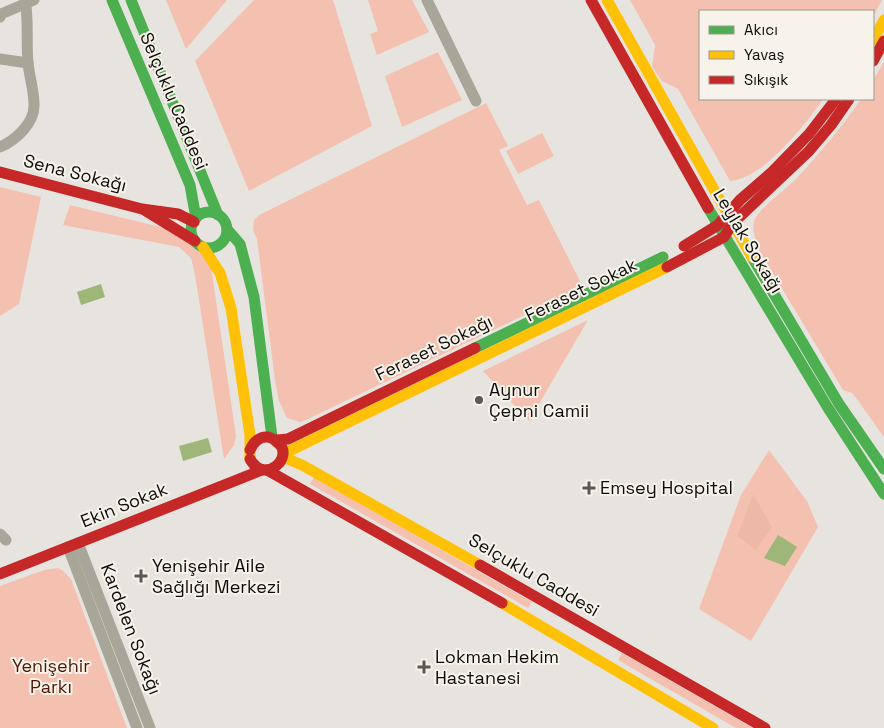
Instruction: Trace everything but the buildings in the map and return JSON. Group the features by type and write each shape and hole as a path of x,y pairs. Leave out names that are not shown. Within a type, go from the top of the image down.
{"street":[{"name":"Selçuklu Caddesi","path":"112,0 190,185 195,220"},
{"name":"Selçuklu Caddesi","path":"131,0 218,215"},
{"path":"427,0 476,101"},
{"name":"Leylak Sokağı","path":"590,0 724,237 828,408 884,494"},
{"name":"Leylak Sokağı","path":"607,0 728,212 733,224 839,404 884,470"},
{"path":"0,17 0,14 29,1 28,63 34,106 30,120 22,132 10,142 0,147"},
{"path":"874,38 884,20"},
{"path":"874,59 884,41"},
{"path":"0,58 28,63"},
{"name":"Feraset Sokağı","path":"274,438 288,439 590,293 699,238 718,225 728,212 771,173 809,134 835,100"},
{"name":"Feraset Sokak","path":"283,455 630,286 724,237 733,224 809,151 848,100"},
{"name":"Sena Sokağı","path":"0,172 142,209"},
{"path":"142,209 178,214 195,220"},
{"path":"142,209 199,244 215,247 224,240 227,229"},
{"path":"265,470 276,467 283,455 283,449 274,438 252,290 240,244 218,215 208,212 195,220 192,230 199,244 220,273 231,308 250,435 250,452 254,464 470,584 713,728"},
{"path":"250,452 252,444 261,437 274,438"},
{"name":"Ekin Sokak","path":"0,574 238,467 250,452"},
{"name":"Selçuklu Caddesi","path":"283,455 461,553 765,728"},
{"name":"Ekin Sokak","path":"0,563 71,542 265,470"},
{"path":"71,542 136,728"},
{"name":"Kardelen Sokağı","path":"71,542 150,728"}],"green space":[{"path":"166,0 227,0 186,49"},
{"path":"254,0 333,0 372,126 249,191 195,61"},
{"path":"368,0 412,0 429,32 377,55 370,34 378,31"},
{"path":"630,0 882,0 874,15 874,10 699,10 699,100 822,100 794,136 769,161 743,178 730,181 678,89 662,81 652,67 655,45"},
{"path":"438,52 462,100 402,127 385,76"},
{"path":"884,62 884,437 852,393 843,390 760,252 753,227 758,214 805,170 860,100 874,100 874,78"},
{"path":"486,103 508,146 499,150 527,205 539,200 583,287 306,420 300,422 287,418 279,401 275,380 257,239 253,230 254,220 261,214"},
{"path":"542,133 554,156 518,174 506,151"},
{"path":"0,187 41,197 19,304 0,316"},
{"path":"70,205 185,233 210,260 236,436 234,445 224,459 191,258 179,247 63,225"},
{"path":"588,320 529,421 483,371"},
{"path":"769,450 807,501 818,527 751,641 699,609 741,495"},
{"path":"314,477 532,602 528,608 310,484"},
{"name":"Yenişehir Parkı","path":"58,568 71,579 127,728 0,728 0,586 44,570"},
{"path":"622,653 753,728 736,728 618,660"}],"shaded area":[{"path":"101,284 105,297 81,305 77,292"},
{"path":"208,438 212,452 183,461 179,446"},
{"path":"753,494 772,527 756,550 737,536"},
{"path":"778,535 797,547 785,566 764,558"}],"traffic: fast":[{"path":"112,0 190,185 196,218"},
{"path":"131,0 218,215"},
{"path":"708,208 828,408 884,494"},
{"path":"209,212 222,217 227,230 222,243 209,248 196,243 191,230 196,217 209,212"},
{"path":"227,229 240,244 254,297 272,437"},
{"path":"475,348 663,257"},
{"path":"752,257 839,404 884,469"}],"traffic: slow":[{"path":"607,0 752,257"},
{"path":"874,38 884,20"},
{"path":"203,247 220,273 231,308 250,435 250,459"},
{"path":"283,454 667,267"},
{"path":"283,457 302,465 480,565"},
{"path":"502,603 713,728"}],"traffic: jam":[{"path":"591,0 708,208"},
{"path":"874,59 884,41"},
{"path":"684,246 718,225 740,200 771,173 809,134 835,100"},
{"path":"667,267 724,237 733,223 809,151 831,125 848,100"},
{"path":"0,172 142,209 178,214 194,222"},
{"path":"146,211 195,241"},
{"path":"277,440 288,439 475,348"},
{"path":"250,450 257,440 268,437 278,443 283,455 281,461 276,466 263,470 256,467 250,459"},
{"path":"0,574 262,470"},
{"path":"267,470 502,603"},
{"path":"480,565 765,728"}],"place":[{"name":"Aynur Çepni Camii","path":"479,400"},
{"name":"Emsey Hospital","path":"589,488"},
{"name":"Yenişehir Aile Sağlığı Merkezi","path":"141,576"},
{"name":"Lokman Hekim Hastanesi","path":"424,667"}]}
